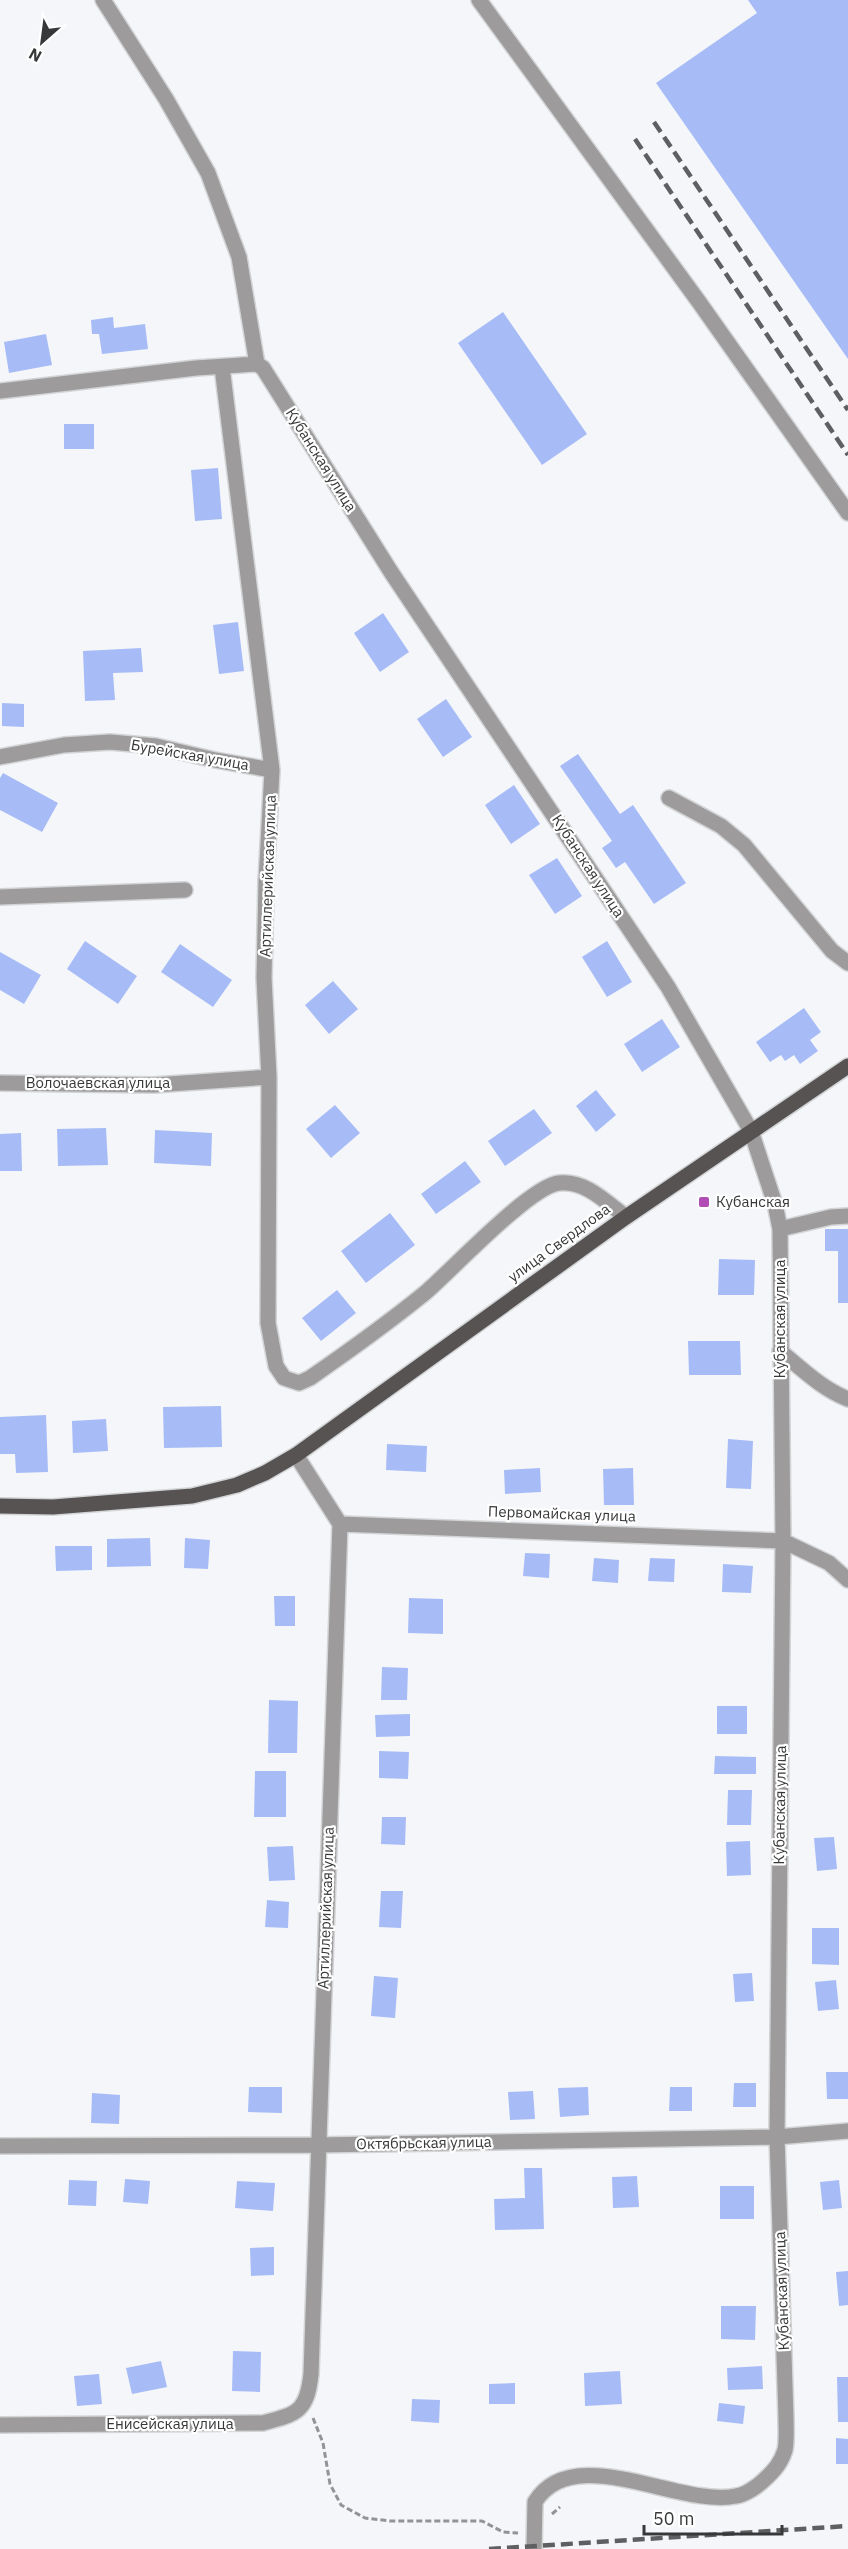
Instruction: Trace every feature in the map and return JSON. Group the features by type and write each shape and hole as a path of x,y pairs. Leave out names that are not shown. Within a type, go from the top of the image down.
{"main road":[{"name":"улица Свердлова","path":"296,1455 626,1217 848,1066"},
{"path":"0,1506 53,1507 192,1496 237,1485 265,1473 296,1455"}],"street":[{"path":"0,391 222,366 260,366 239,257 208,173 166,99 103,0"},
{"path":"479,0 699,302 848,513"},
{"name":"Артиллерийская улица","path":"222,366 272,770 264,978 269,1077 268,1323 276,1366 291,1382 299,1383 310,1378 425,1293 521,1204 555,1183 574,1182 626,1217"},
{"name":"Кубанская улица","path":"260,366 391,572 668,987 751,1131 775,1204 780,1228 783,1540 777,2137 785,2448 777,2468 760,2484 737,2496 702,2496 647,2484 570,2476 554,2483 540,2496 534,2510 534,2549"},
{"name":"Бурейская улица","path":"0,757 64,745 110,742 156,746 272,770"},
{"path":"669,798 721,826 744,845 832,951 848,963"},
{"path":"0,897 185,890"},
{"name":"Волочаевская улица","path":"0,1083 154,1085 269,1077"},
{"path":"780,1228 831,1217 848,1216"},
{"path":"780,1351 819,1384 848,1399"},
{"path":"296,1455 340,1524"},
{"name":"Артиллерийская улица","path":"305,2403 311,2374 340,1524"},
{"name":"Первомайская улица","path":"340,1524 783,1540"},
{"path":"783,1540 829,1563 848,1580"},
{"name":"Октябрьская улица","path":"0,2146 318,2145 777,2137 848,2131"},
{"name":"Енисейская улица","path":"0,2425 262,2423 293,2415 305,2403"}],"path":[{"path":"305,2403 323,2443 330,2484 341,2505 365,2518 390,2521 482,2521 503,2532 521,2533 534,2528 560,2507"}],"building":[{"path":"748,0 848,0 848,359 656,83 757,13"},
{"path":"503,312 587,434 542,465 458,343"},
{"path":"113,317 114,328 145,324 148,349 102,354 99,334 92,334 91,320"},
{"path":"46,334 52,365 9,373 4,342"},
{"path":"64,424 94,424 94,449 64,449"},
{"path":"218,468 222,519 195,521 191,470"},
{"path":"383,613 409,652 380,672 354,633"},
{"path":"238,622 244,671 219,674 213,625"},
{"path":"141,648 143,672 113,673 115,700 85,701 83,651"},
{"path":"446,699 472,737 443,757 417,719"},
{"path":"2,703 24,704 24,727 2,726"},
{"path":"578,754 620,814 633,805 686,883 654,904 625,862 616,868 602,848 612,841 560,766"},
{"path":"3,773 58,803 42,832 0,810 0,778"},
{"path":"514,785 540,824 511,844 485,805"},
{"path":"557,858 582,896 555,914 529,875"},
{"path":"85,941 137,976 118,1004 67,969"},
{"path":"607,941 632,982 607,997 582,957"},
{"path":"180,944 232,980 213,1007 161,972"},
{"path":"0,952 41,975 24,1004 0,990"},
{"path":"333,981 358,1009 329,1034 305,1005"},
{"path":"804,1008 821,1032 810,1040 818,1051 800,1064 794,1055 785,1061 781,1055 770,1062 756,1042"},
{"path":"662,1019 680,1047 642,1072 624,1044"},
{"path":"596,1090 616,1115 596,1132 576,1106"},
{"path":"335,1105 360,1133 331,1158 306,1129"},
{"path":"534,1109 552,1133 505,1166 488,1141"},
{"path":"106,1128 108,1165 58,1166 57,1129"},
{"path":"155,1130 212,1133 211,1166 154,1163"},
{"path":"21,1133 22,1171 0,1171 0,1134"},
{"path":"465,1161 481,1182 436,1214 421,1194"},
{"path":"390,1213 415,1245 366,1283 341,1251"},
{"path":"825,1229 848,1229 848,1303 838,1303 838,1251 825,1251"},
{"path":"719,1259 755,1260 754,1295 718,1295"},
{"path":"337,1290 356,1313 321,1341 302,1318"},
{"path":"688,1341 740,1341 741,1375 689,1375"},
{"path":"221,1406 222,1447 164,1448 163,1407"},
{"path":"46,1415 48,1472 16,1473 15,1454 0,1454 0,1417"},
{"path":"106,1419 108,1451 73,1453 72,1421"},
{"path":"728,1439 753,1441 751,1489 726,1488"},
{"path":"387,1444 427,1446 426,1472 386,1470"},
{"path":"540,1468 541,1492 505,1494 504,1470"},
{"path":"633,1468 634,1505 604,1505 603,1469"},
{"path":"150,1538 151,1566 107,1567 107,1539"},
{"path":"185,1538 210,1540 208,1569 184,1568"},
{"path":"55,1546 92,1546 92,1570 56,1571"},
{"path":"525,1553 550,1554 549,1578 523,1576"},
{"path":"594,1558 619,1560 618,1583 592,1581"},
{"path":"650,1558 675,1559 674,1582 648,1581"},
{"path":"723,1564 753,1566 751,1593 722,1592"},
{"path":"274,1596 295,1596 295,1626 275,1626"},
{"path":"409,1598 443,1599 443,1634 408,1633"},
{"path":"382,1667 408,1668 407,1700 381,1700"},
{"path":"269,1700 298,1701 297,1753 268,1753"},
{"path":"717,1706 747,1706 747,1734 717,1734"},
{"path":"410,1714 410,1736 376,1737 375,1715"},
{"path":"379,1751 409,1752 408,1779 379,1778"},
{"path":"715,1756 756,1757 756,1774 714,1774"},
{"path":"255,1771 286,1771 286,1817 254,1817"},
{"path":"728,1790 752,1790 751,1825 727,1825"},
{"path":"382,1817 406,1817 405,1845 381,1844"},
{"path":"834,1837 837,1869 817,1871 814,1838"},
{"path":"750,1841 751,1875 727,1876 726,1842"},
{"path":"293,1846 295,1880 269,1881 267,1847"},
{"path":"381,1891 403,1891 401,1928 379,1927"},
{"path":"267,1900 289,1902 288,1928 265,1927"},
{"path":"812,1928 839,1928 839,1965 812,1964"},
{"path":"752,1973 754,2001 735,2002 733,1974"},
{"path":"374,1976 398,1978 395,2018 371,2016"},
{"path":"836,1980 839,2009 818,2011 815,1982"},
{"path":"826,2072 848,2072 848,2099 827,2099"},
{"path":"734,2083 756,2083 756,2107 733,2107"},
{"path":"249,2087 282,2087 282,2113 248,2112"},
{"path":"588,2087 589,2115 560,2117 558,2088"},
{"path":"670,2087 692,2087 692,2111 669,2111"},
{"path":"533,2091 535,2119 510,2120 508,2092"},
{"path":"92,2093 120,2095 119,2124 91,2123"},
{"path":"524,2168 542,2168 544,2229 495,2230 494,2199 525,2198"},
{"path":"637,2176 639,2207 613,2208 612,2177"},
{"path":"125,2179 150,2181 148,2204 123,2202"},
{"path":"69,2180 97,2181 96,2206 68,2205"},
{"path":"839,2180 842,2208 823,2210 820,2182"},
{"path":"237,2181 275,2183 273,2211 235,2208"},
{"path":"720,2186 754,2186 754,2219 720,2219"},
{"path":"274,2247 274,2275 251,2276 250,2248"},
{"path":"848,2271 848,2305 839,2306 836,2272"},
{"path":"721,2306 756,2306 755,2340 721,2339"},
{"path":"233,2351 261,2352 260,2392 232,2391"},
{"path":"161,2361 167,2387 132,2394 126,2368"},
{"path":"762,2366 763,2389 728,2390 727,2368"},
{"path":"620,2371 622,2404 585,2406 584,2373"},
{"path":"99,2374 102,2404 77,2406 74,2376"},
{"path":"837,2377 848,2377 848,2422 838,2422"},
{"path":"515,2383 515,2404 489,2404 489,2384"},
{"path":"412,2399 440,2400 439,2423 411,2421"},
{"path":"719,2403 745,2406 743,2424 717,2421"},
{"path":"836,2438 848,2439 848,2464 836,2464"}],"railway":[{"path":"654,122 848,410"},
{"path":"635,139 848,455"},
{"path":"489,2549 848,2526"}],"place":[{"name":"Кубанская","path":"704,1202"}]}
